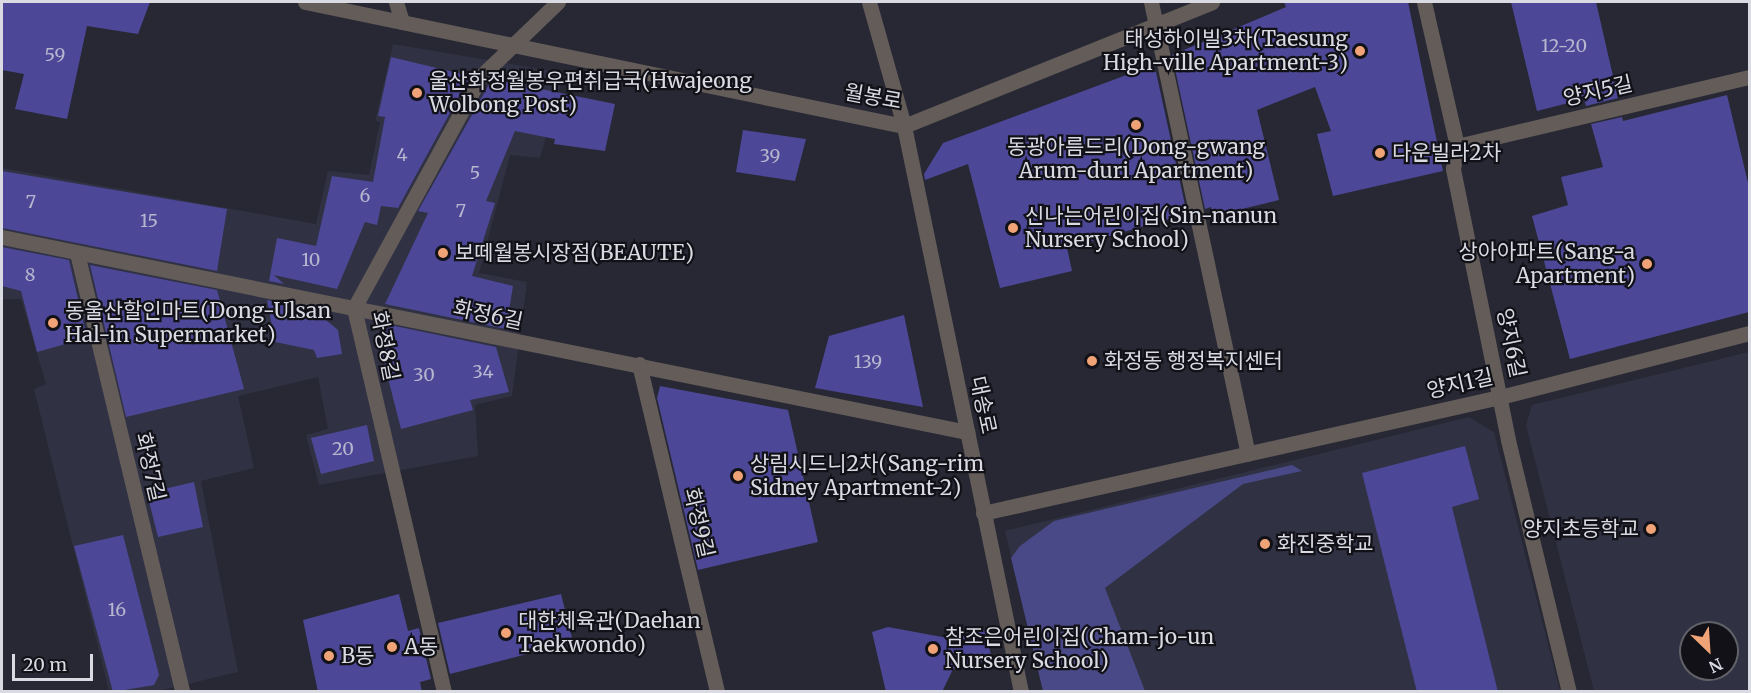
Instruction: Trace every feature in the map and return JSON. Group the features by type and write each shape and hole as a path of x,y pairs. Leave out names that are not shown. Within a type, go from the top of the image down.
{"street":[{"name":"월봉로","path":"304,2 904,126 1212,2"},
{"path":"396,2 402,22"},
{"path":"510,44 558,2"},
{"name":"대송로","path":"869,2 904,126 1021,692"},
{"path":"1151,2 1158,23 1248,454"},
{"name":"양지6길","path":"1424,2 1457,146 1454,169 1500,397 1569,692"},
{"name":"화정8길","path":"444,692 390,472 354,308 481,76 510,44"},
{"name":"양지5길","path":"1457,146 1749,77"},
{"name":"화정6길","path":"2,237 967,432"},
{"name":"화정7길","path":"77,253 182,692"},
{"name":"양지1길","path":"983,513 1500,397 1749,333"},
{"name":"화정9길","path":"639,364 717,692"}],"shaded area":[{"path":"393,44 564,73 540,158 510,155 479,273 527,282 512,396 475,405 478,456 319,485 306,435 328,429 318,377 238,396 254,468 201,481 238,672 158,691 109,691 34,389 46,384 21,299 2,299 2,168 316,224 328,171 369,175 380,122 375,121"},
{"name":"양지초등학교","path":"1749,352 1749,691 1594,691 1526,425 1532,405"},
{"name":"화진중학교","path":"1469,417 1494,432 1560,691 1043,691 1005,531"},
{"path":"1292,465 1302,471 1243,484 1105,588 1145,691 1043,691 1011,558 1020,546 1054,521"}],"building":[{"path":"2,2 150,2 138,34 87,26 67,119 15,109 24,74 2,70"},
{"path":"1284,2 1408,2 1443,171 1333,196 1317,134 1331,131 1315,87 1257,110 1279,200 1213,216 1211,207 1205,209 1172,55 1286,7"},
{"path":"1511,2 1596,2 1618,98 1586,106 1584,99 1537,111"},
{"path":"391,57 470,76 398,208 381,206 377,225 365,222 337,289 274,275 284,284 269,281 277,238 316,246 332,176 373,182 385,117 378,116"},
{"path":"1140,70 1156,72 1187,214 1067,248 1072,271 1000,288 968,164 925,180 924,174 943,143"},
{"path":"492,79 615,104 605,151 554,144 555,139 515,131 486,201 495,203 472,276 513,286 506,329 385,304 428,213 418,211"},
{"name":"상아아파트(Sang-a Apartment)","path":"1727,95 1749,187 1749,312 1570,359 1532,216 1568,205 1561,177 1603,167 1591,124 1622,117 1623,121"},
{"path":"743,130 806,139 795,181 736,172"},
{"path":"2,171 227,209 217,271 2,228"},
{"path":"2,247 69,260 87,338 37,352 21,291 2,286"},
{"path":"90,265 217,290 244,389 126,417"},
{"path":"267,300 314,310 338,330 342,354 317,358 314,350 275,342"},
{"path":"904,315 923,407 815,388 829,336"},
{"path":"390,325 496,347 509,392 470,400 473,410 401,429 378,339"},
{"name":"상림시드니2차(Sang-rim Sidney Apartment-2)","path":"660,386 788,410 818,542 698,570 657,398"},
{"path":"367,425 374,461 321,474 311,438"},
{"path":"1465,446 1479,499 1452,507 1498,692 1417,692 1362,473"},
{"path":"194,482 203,527 158,537 147,493"},
{"path":"123,535 159,675 154,685 113,692 74,546"},
{"path":"399,594 408,631 419,628 431,679 420,682 422,692 318,692 303,620"},
{"name":"대한체육관(Daehan Taekwondo)","path":"561,594 573,642 450,674 438,623"},
{"name":"참조은어린이집(Cham-jo-un Nursery School)","path":"888,627 953,639 985,630 992,659 953,669 942,692 886,692 872,632"}],"place":[{"name":"태성하이빌3차(Taesung High-ville Apartment-3)","path":"1360,51"},
{"name":"울산화정월봉우편취급국(Hwajeong Wolbong Post)","path":"417,93"},
{"name":"동광아름드리(Dong-gwang Arum-duri Apartment)","path":"1136,125"},
{"name":"다운빌라2차","path":"1380,153"},
{"name":"신나는어린이집(Sin-nanun Nursery School)","path":"1013,228"},
{"name":"보떼월봉시장점(BEAUTE)","path":"443,253"},
{"name":"상아아파트(Sang-a Apartment)","path":"1647,264"},
{"name":"동울산할인마트(Dong-Ulsan Hal-in Supermarket)","path":"53,323"},
{"name":"화정동 행정복지센터","path":"1092,361"},
{"name":"상림시드니2차(Sang-rim Sidney Apartment-2)","path":"738,476"},
{"name":"양지초등학교","path":"1651,529"},
{"name":"화진중학교","path":"1265,544"},
{"name":"대한체육관(Daehan Taekwondo)","path":"506,633"},
{"name":"A동","path":"392,647"},
{"name":"참조은어린이집(Cham-jo-un Nursery School)","path":"933,649"},
{"name":"B동","path":"329,656"}]}
